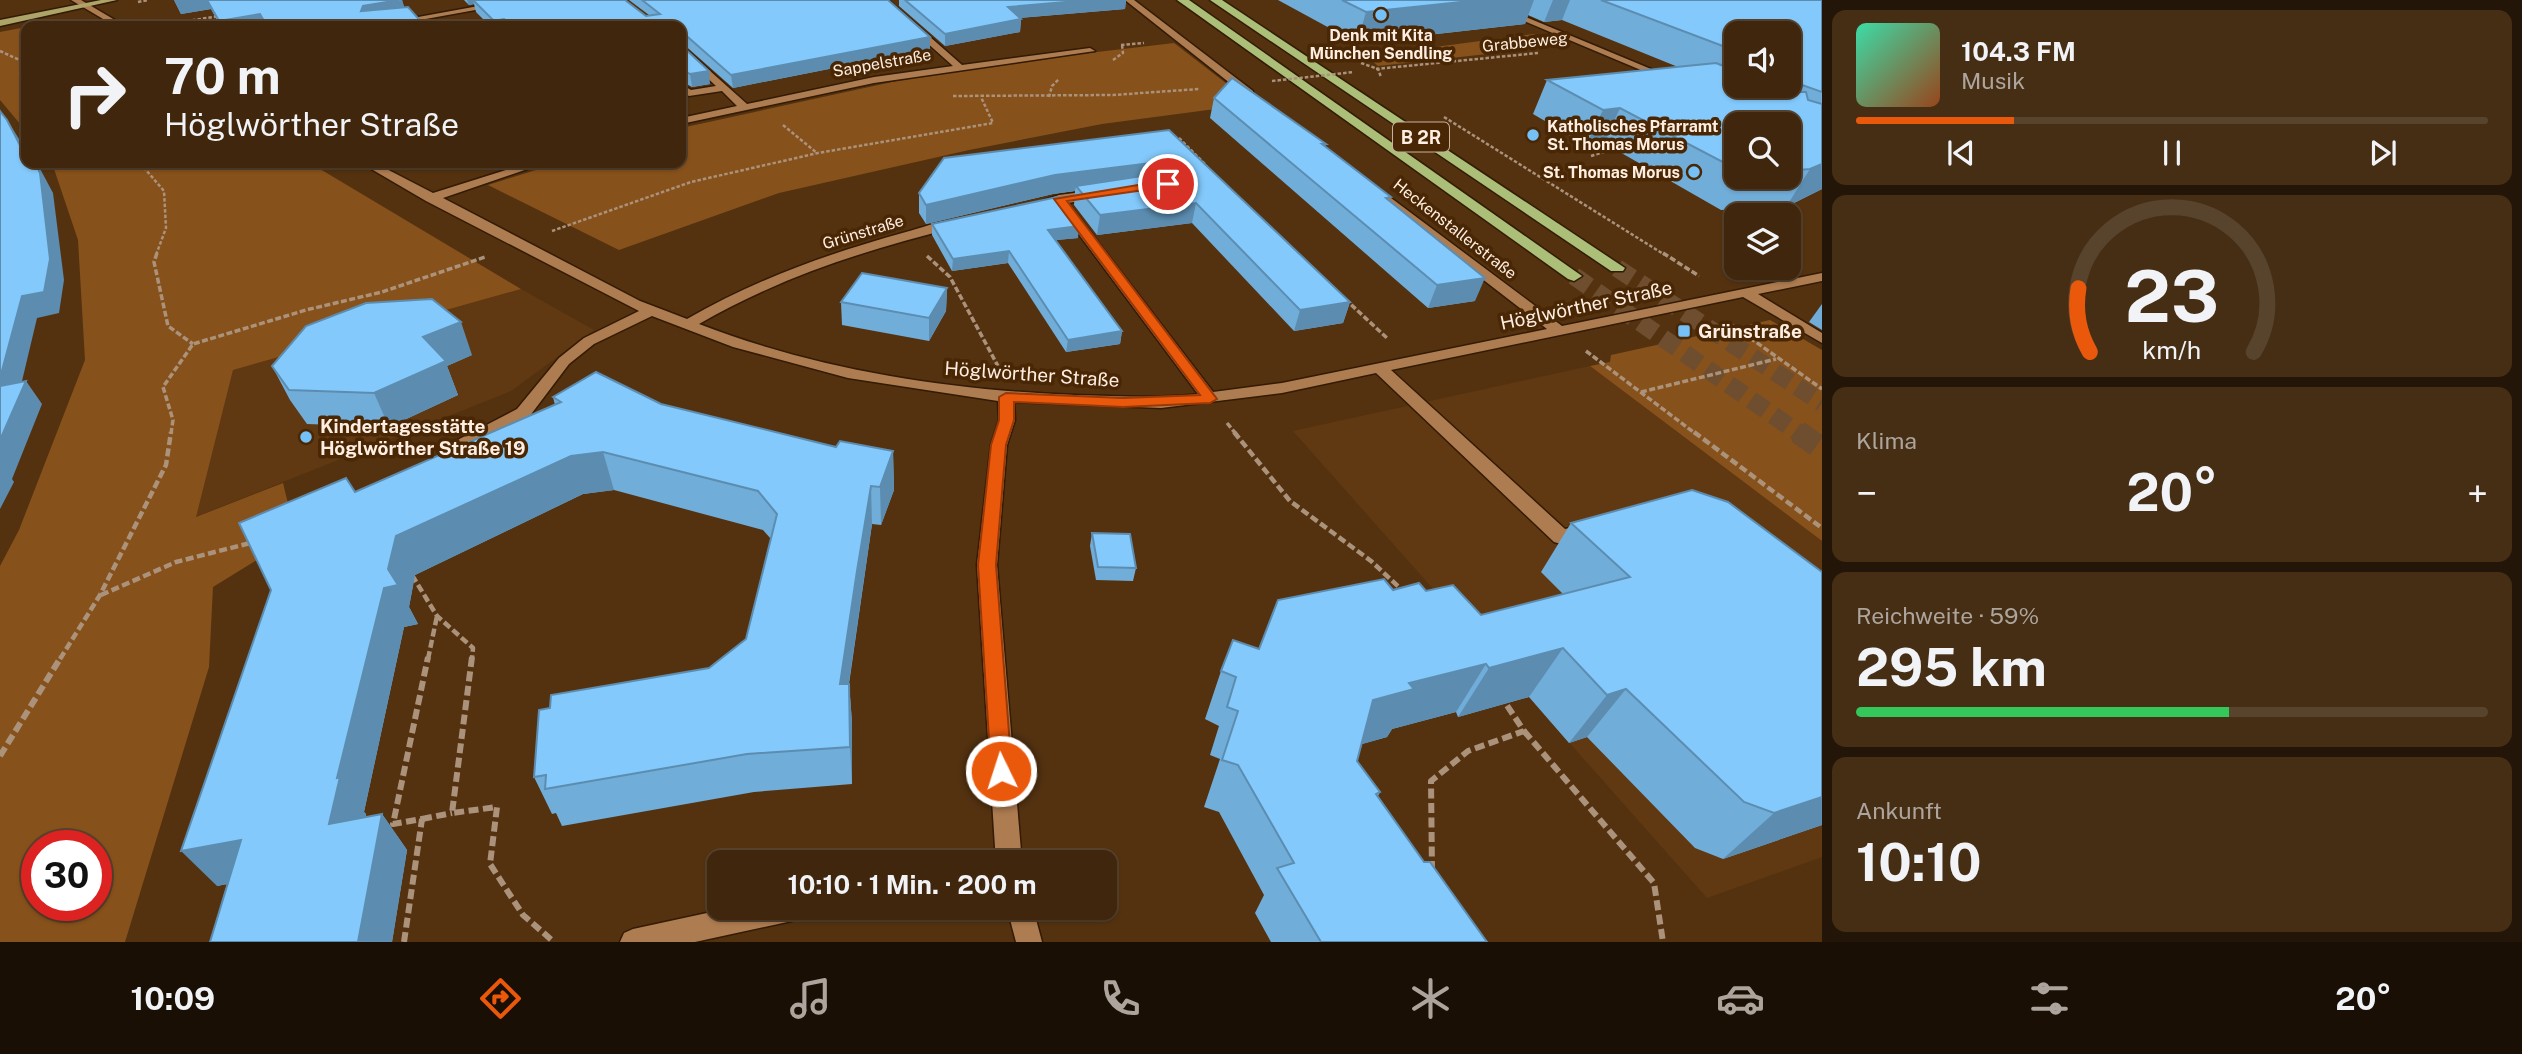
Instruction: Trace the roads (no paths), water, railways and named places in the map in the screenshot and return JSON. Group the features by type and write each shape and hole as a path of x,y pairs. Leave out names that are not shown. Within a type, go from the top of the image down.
{"highway":[{"name":"Heckenstallerstraße","path":"1182,0 1574,276"},
{"name":"B 2R","path":"1219,2 1617,268"}],"main road":[{"path":"0,13 66,0"},
{"path":"0,23 113,0"}],"street":[{"path":"75,0 112,21"},
{"path":"402,21 526,0"},
{"path":"1129,0 1258,100"},
{"path":"1478,0 1675,81"},
{"path":"884,1 899,1"},
{"path":"884,1 958,66"},
{"name":"Sappelstraße","path":"686,120 756,103 958,66 1090,51"},
{"path":"686,53 743,106"},
{"path":"686,91 689,93 724,88"},
{"name":"Höglwörther Straße","path":"377,168 517,244 650,311 738,344 848,373 1006,397 1149,403 1210,399 1381,370 1822,277"},
{"path":"430,198 523,168"},
{"name":"Heckenstallerstraße","path":"1364,181 1560,332"},
{"path":"1020,208 1114,191"},
{"path":"1059,199 1210,399"},
{"name":"Grünstraße","path":"687,325 715,307 815,265 904,236 969,221"},
{"path":"1739,295 1822,339"},
{"path":"432,460 523,413 564,361 589,341 650,311"},
{"path":"1381,370 1561,537 1600,528"},
{"path":"1005,850 987,565 999,445 1006,420 1006,397"},
{"path":"633,942 685,937 748,920"},
{"path":"1023,920 1029,942"}],"tunnel":[{"path":"1617,268 1822,403"},
{"path":"1574,276 1800,434"},
{"path":"1798,432 1822,449"}],"place":[{"name":"Denk mit Kita München Sendling","path":"1381,15"},
{"name":"Katholisches Pfarramt St. Thomas Morus","path":"1533,135"},
{"name":"St. Thomas Morus","path":"1694,172"},
{"name":"Grünstraße","path":"1684,331"},
{"name":"Kindertagesstätte Höglwörther Straße 19","path":"306,437"}]}
